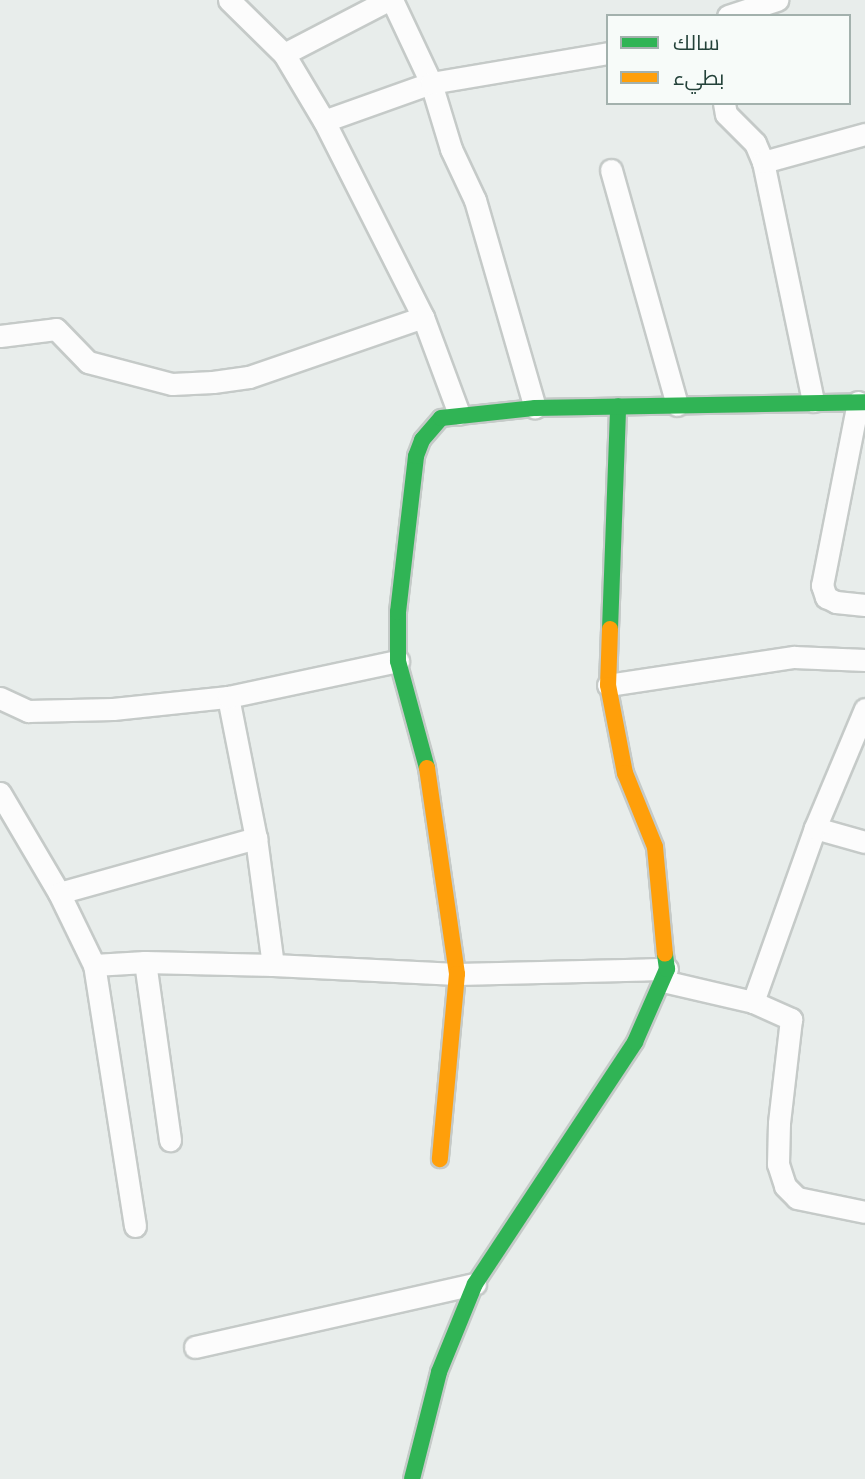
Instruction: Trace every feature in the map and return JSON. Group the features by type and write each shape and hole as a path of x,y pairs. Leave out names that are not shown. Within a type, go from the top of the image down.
{"street":[{"path":"229,0 284,54 324,121 423,317 459,414"},
{"path":"284,54 390,0 431,83 450,149 475,200 535,408"},
{"path":"734,14 777,0"},
{"path":"324,121 431,83 606,53"},
{"path":"725,105 733,123 755,143 763,162 813,401"},
{"path":"763,162 865,134"},
{"path":"611,170 677,405"},
{"path":"0,336 57,329 88,362 172,383 213,382 250,377 423,317"},
{"path":"440,1159 457,974 445,871 426,765 398,661 398,612 416,456 422,440 441,418 459,414 535,408 861,402 822,585 825,597 836,602 865,604"},
{"path":"412,1479 439,1372 475,1284 635,1042 665,975 655,847 625,773 608,685 618,406"},
{"path":"608,685 794,657 865,660"},
{"path":"0,698 28,711 60,712 228,697 398,661"},
{"path":"228,697 256,838 273,964"},
{"path":"753,1002 815,828 865,711"},
{"path":"0,793 59,892 94,965 135,1226"},
{"path":"815,828 865,842"},
{"path":"59,892 256,838"},
{"path":"94,965 145,962 273,964 457,974 665,975 753,1002 791,1019 779,1123 778,1164 785,1186 797,1198 865,1212"},
{"path":"145,962 170,1140"},
{"path":"195,1347 475,1284"}],"traffic: fast":[{"path":"427,768 398,661 398,612 416,456 422,440 441,418 535,408 865,402"},
{"path":"610,629 618,406"},
{"path":"412,1479 439,1372 475,1284 635,1042 667,969 665,954"}],"traffic: slow":[{"path":"610,629 608,685 625,773 655,847 665,954"},
{"path":"427,768 457,974 440,1159"}]}
